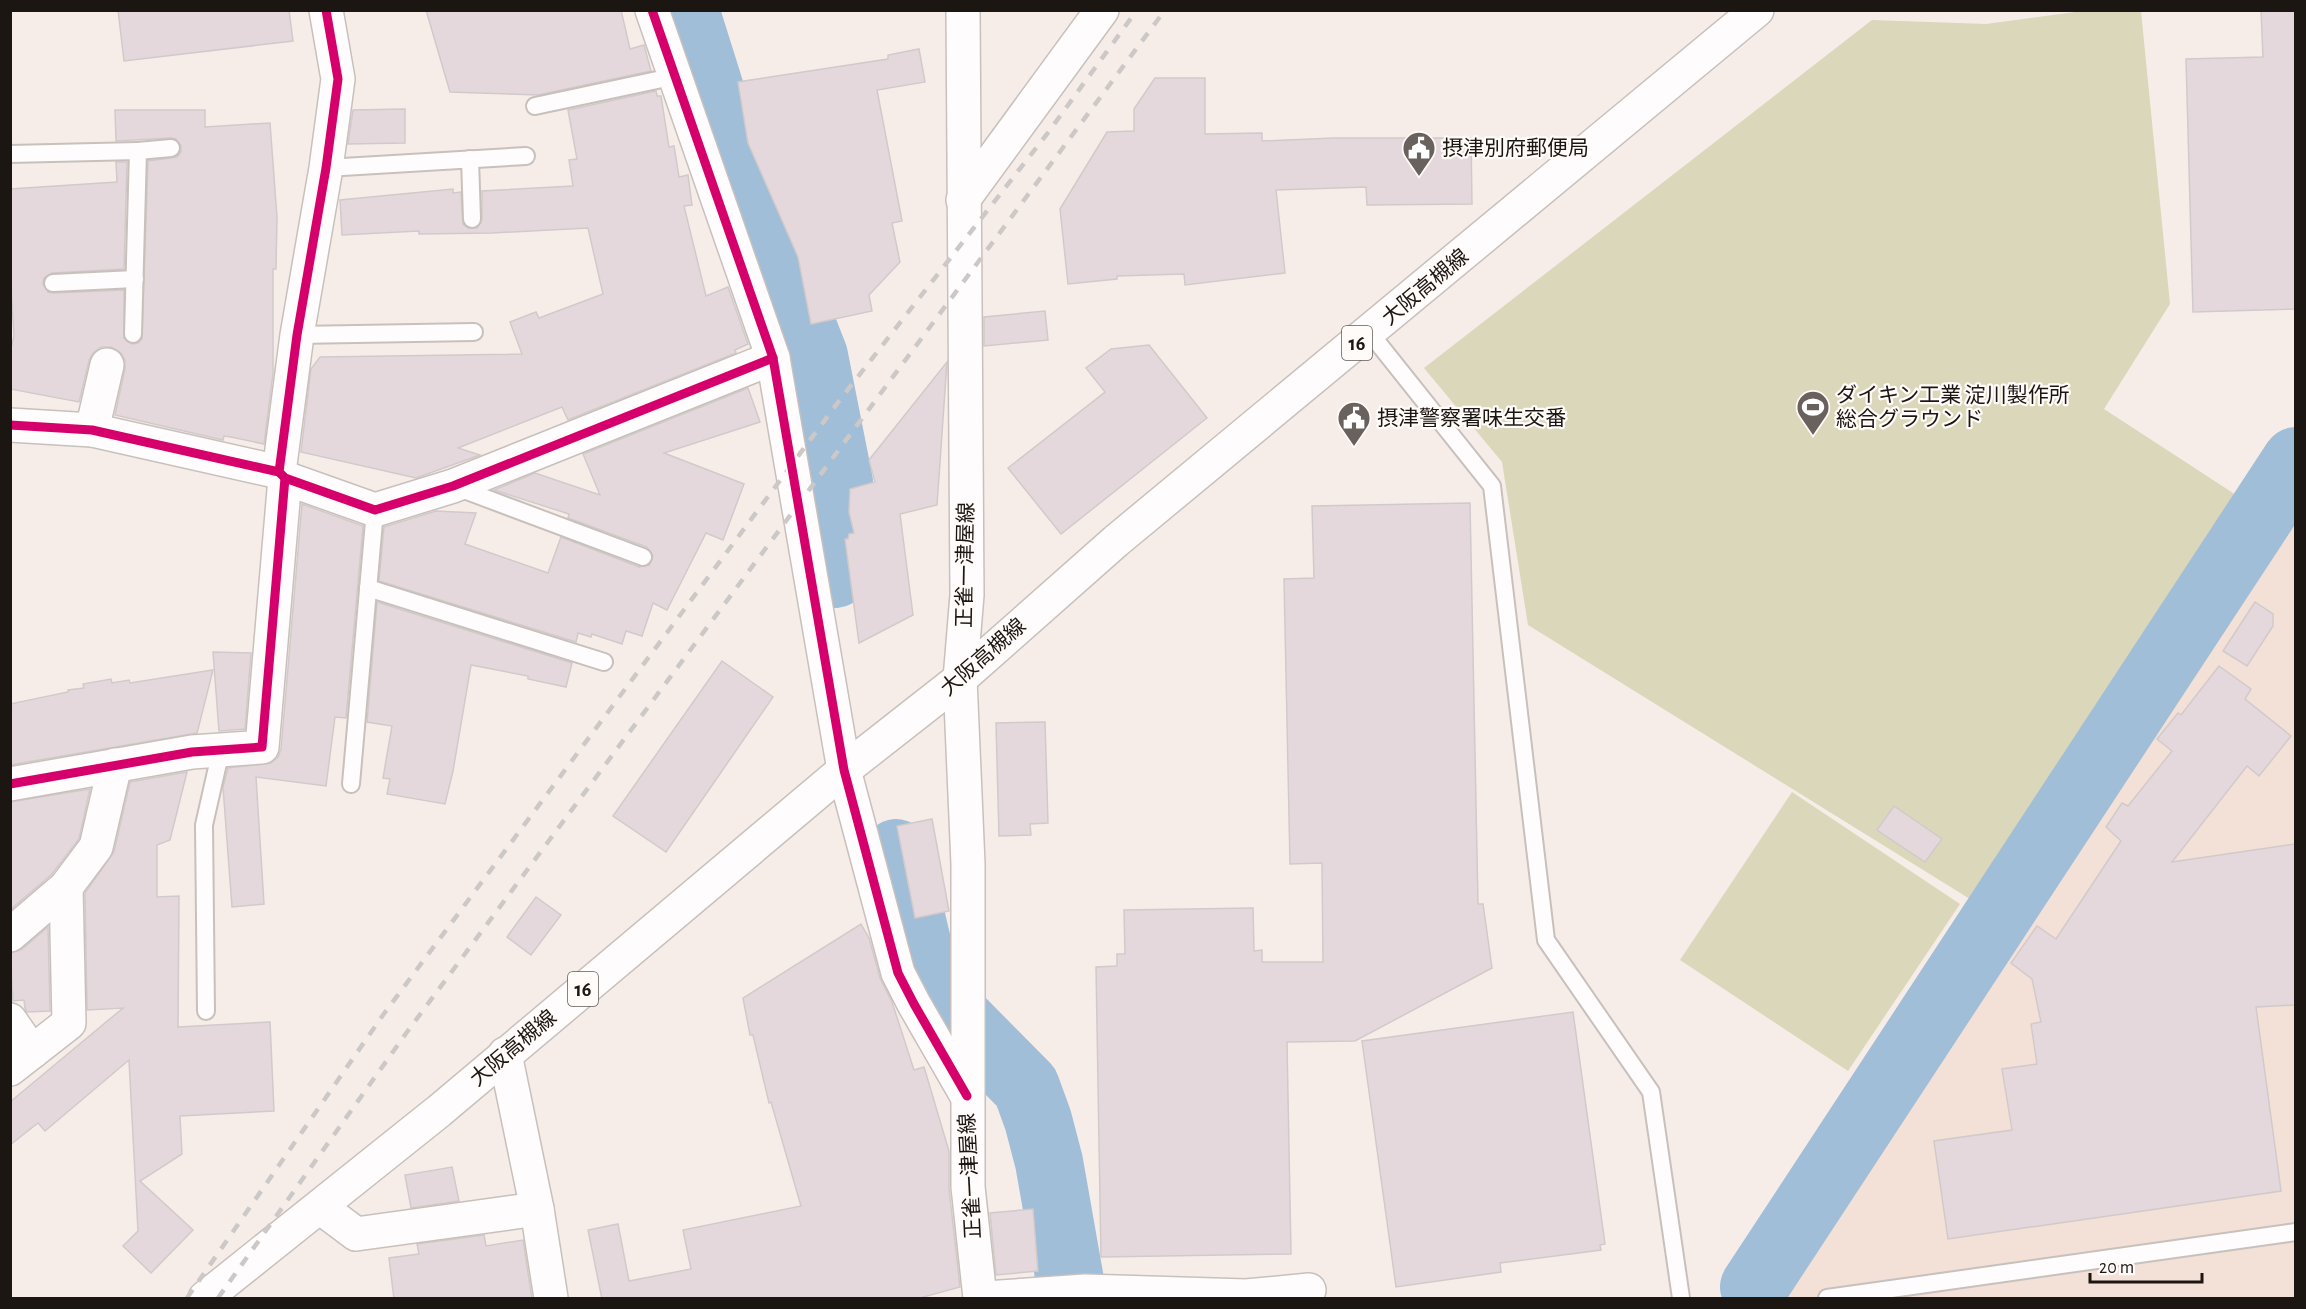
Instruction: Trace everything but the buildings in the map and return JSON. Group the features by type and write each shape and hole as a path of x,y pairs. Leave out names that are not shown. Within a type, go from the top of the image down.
{"street":[{"path":"10,784 192,752 262,747 282,475 297,335 326,168 338,79 326,10"},
{"path":"652,10 773,358 844,770 898,973 966,1096"},
{"name":"正雀一津屋線","path":"963,10 967,596 960,679 968,864 966,1096 968,1187 980,1299"},
{"path":"963,200 1102,10"},
{"name":"大阪高槻線","path":"205,1299 505,1054 844,770 960,679 1116,541 1370,333 1757,10"},
{"path":"10,425 92,430 282,475 375,510 453,486 773,358"},
{"path":"92,430 107,365"},
{"path":"10,934 66,887 96,847 115,765"},
{"path":"10,1020 21,1061 69,1023 66,887"},
{"path":"505,1054 537,1209 551,1299"},
{"path":"320,1206 356,1234 537,1209"},
{"path":"986,1299 1074,1292 1246,1296 1309,1290"}],"lane":[{"path":"536,106 676,76"},
{"path":"10,154 171,148"},
{"path":"133,334 138,151"},
{"path":"326,168 526,156"},
{"path":"470,159 472,219"},
{"path":"53,283 135,279"},
{"path":"297,335 474,332"},
{"path":"1370,333 1492,486 1546,940 1651,1092 1681,1299"},
{"path":"453,486 643,557"},
{"path":"351,784 375,510"},
{"path":"368,588 604,662"},
{"path":"206,1011 204,825 221,750"},
{"path":"1827,1299 2295,1232"}],"shaded area":[{"name":"ダイキン工業 淀川製作所 総合グラウンド","path":"2083,11 2141,11 2170,304 2104,409 2253,506 2115,709 1978,904 1528,625 1502,462 1424,368 1872,20 1986,24"},
{"path":"2295,513 2295,1298 1774,1298"},
{"path":"1792,792 1960,904 1848,1071 1680,960"}],"waterway":[{"path":"685,10 712,96 814,356 839,482 830,530 835,574"},
{"path":"1754,1287 2296,461"},
{"path":"896,853 920,955 942,1002 1026,1087 1049,1162 1073,1298"}],"railway":[{"path":"187,1298 383,1015 839,401 1047,134 1137,10"},
{"path":"218,1298 407,1032 1165,10"}],"cycle path":[{"path":"279,472 297,335 326,168 338,79 326,10"},
{"path":"652,10 773,358 844,770 898,973 967,1096"},
{"path":"10,425 92,430 279,472 285,478 375,510 453,486 773,358"},
{"path":"10,784 192,752 262,747 285,478"}],"place":[{"name":"摂津別府郵便局","path":"1419,177"},
{"name":"ダイキン工業 淀川製作所 総合グラウンド","path":"1813,436"},
{"name":"摂津警察署味生交番","path":"1354,447"}]}
